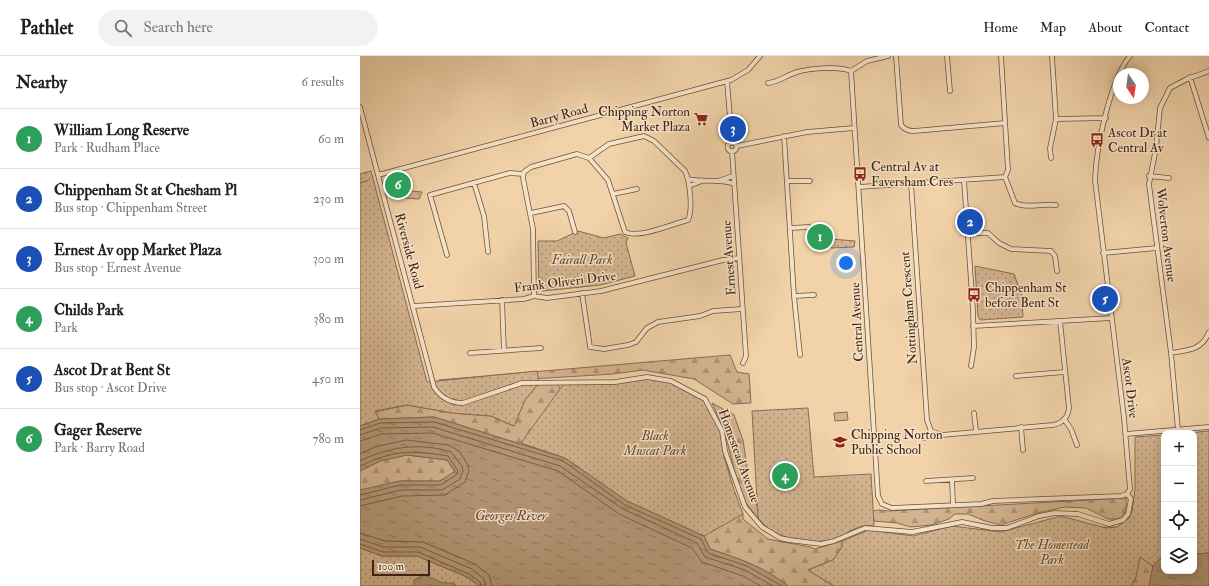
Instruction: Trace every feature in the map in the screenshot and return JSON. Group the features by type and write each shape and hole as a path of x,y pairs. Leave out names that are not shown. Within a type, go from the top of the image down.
{"street":[{"name":"Barry Road","path":"378,175 727,81 740,76 756,62 760,56"},
{"path":"768,83 777,82 797,72 844,69 851,71 866,61 888,56"},
{"path":"896,56 901,125 909,131 1005,123"},
{"path":"947,56 950,91"},
{"path":"1001,56 1008,170 1004,177"},
{"path":"1051,158 1050,148 1056,120 1052,56"},
{"name":"Ascot Drive","path":"1127,494 1130,489 1126,434 1095,180 1106,118 1116,76 1130,56"},
{"name":"Central Avenue","path":"851,71 878,496 882,504 892,508 953,505"},
{"name":"Wolverton Avenue","path":"1178,430 1171,352 1149,176 1156,148 1160,108 1170,88 1209,71"},
{"path":"1190,78 1209,138"},
{"path":"727,81 732,143 736,146"},
{"name":"Riverside Road","path":"360,106 434,386 443,397"},
{"path":"1056,120 1106,118"},
{"path":"732,151 735,150 736,146 784,136 814,131 854,128"},
{"path":"447,254 430,195 510,173 523,174 531,167 577,154 589,158 608,180 625,232 630,234 639,234 688,220 691,214 688,179 682,168 654,141 644,136 609,144 599,149 589,158"},
{"path":"784,136 794,296 800,355"},
{"name":"Ernest Avenue","path":"732,143 728,148 732,151 746,356 743,363"},
{"path":"523,174 523,183 531,213 533,229 534,296"},
{"path":"718,181 733,176"},
{"path":"1149,176 1169,178"},
{"path":"859,187 1004,177"},
{"path":"1004,177 1016,203 1024,206 1046,204 1056,206"},
{"path":"688,179 718,181 734,184"},
{"path":"787,181 810,180"},
{"path":"964,180 974,348 971,366"},
{"path":"689,186 702,181"},
{"path":"474,183 484,216 488,252"},
{"name":"Nottingham Crescent","path":"911,183 927,420 931,431"},
{"path":"613,194 637,189"},
{"path":"531,213 564,206 569,211 575,232"},
{"path":"790,228 809,227"},
{"path":"968,233 988,233 999,243 1011,249 1051,251 1055,256 1057,271"},
{"path":"1103,253 1157,248"},
{"name":"Frank Oliveri Drive","path":"414,306 524,299 534,296 546,298 582,293 601,290 723,260 739,258"},
{"path":"582,293 587,335 590,347 604,349 636,342 647,328 658,322 700,316 713,311 742,309"},
{"path":"794,296 814,295"},
{"path":"502,300 504,351"},
{"path":"973,326 1111,318"},
{"path":"924,438 931,431 942,435 1054,425 1064,419 1069,408 1064,372 1060,321"},
{"path":"1171,352 1194,349 1201,345 1209,332"},
{"path":"470,353 542,348"},
{"path":"1016,376 1064,372"},
{"name":"Homestead Avenue","path":"443,397 453,403 463,403 522,383 615,382 647,378 671,381 705,399 722,431 725,451 745,507 762,528 780,538 814,544 828,543 865,528 912,532 962,522 992,528 1007,528 1039,516 1055,513 1078,514 1110,524 1122,520 1128,514 1131,499 1127,494"},
{"path":"974,413 976,431"},
{"path":"1064,419 1071,429 1077,445"},
{"path":"1022,427 1023,450"},
{"path":"1178,430 1209,427"},
{"path":"1126,434 1161,431"},
{"path":"926,481 973,478"},
{"path":"952,480 953,505 1037,499 1121,496 1127,494"}],"green space":[{"path":"371,171 427,382 537,371 539,383 525,400 514,426 491,416 452,413 407,405 375,411 379,419 360,426 360,174"},
{"path":"405,174 411,191 422,192 419,199 390,197 385,180"},
{"path":"815,230 830,239 855,241 854,247 831,248 809,234"},
{"name":"Fairall Park","path":"578,231 604,238 620,234 628,238 626,243 635,276 600,285 543,291 539,288 538,241 557,241"},
{"path":"975,266 1014,274 1022,296 1023,317 980,320 978,316"},
{"path":"730,355 737,372 749,374 751,403 733,404 694,379 643,370 613,374 499,381 439,380"},
{"name":"Black Muscat Park","path":"647,377 664,379 705,399 722,431 724,457 743,514 704,536 627,501 565,458 521,443 565,382 590,383"},
{"name":"Black Muscat Park","path":"556,382 560,388 566,418 724,457 730,476 732,495 743,514 743,519 768,539 815,549 842,541 842,547 833,560 808,570 834,586 788,586 770,573 760,568 710,549 704,536 659,516 565,458 434,417 379,419 375,412 407,405 452,413 491,416 513,426 525,400 539,383"},
{"path":"712,403 734,415 743,440 750,487 765,527 746,503 738,484 724,430"},
{"path":"808,408 814,477 871,474 874,525 859,527 834,539 813,542 782,536 765,525 758,518 752,411"},
{"path":"847,412 848,420 835,421 834,413"},
{"path":"1209,431 1209,553 1197,554 1197,466 1197,432"},
{"name":"The Homestead Park","path":"1161,435 1161,558 1153,566 1140,557 1136,577 1131,586 834,586 808,570 833,560 842,547 842,541 869,530 913,536 952,526 1001,532 1061,516 1106,528 1117,527 1129,518 1132,511 1135,489 1135,437"},
{"path":"407,455 447,460 455,472 440,481 400,481 360,491 360,471 380,461"},
{"path":"1126,498 1126,512 1118,519 1108,519 1086,508 1065,507 1037,513 1001,525 985,521 968,514 955,514 949,519 931,525 910,527 897,523 874,521 873,511 889,511"},
{"path":"1129,518 1147,562 1153,566 1149,586 1131,586 1136,577 1102,527 1117,527"},
{"path":"360,548 382,556 417,556 467,577 479,586 360,586"}],"water":[{"name":"Georges River","path":"434,417 565,458 627,501 704,536 710,549 760,568 770,573 788,586 479,586 467,577 417,556 382,556 360,548 360,490 400,481 440,481 455,471 447,460 407,455 380,461 360,471 360,426 379,419"},
{"path":"1209,553 1209,586 1149,586 1153,566 1161,558 1161,574 1197,574 1197,554"},
{"path":"424,575 443,583 454,583 456,586 414,586 414,580"}],"waterway":[{"path":"360,183 369,180"}],"place":[{"name":"Chipping Norton Market Plaza","path":"701,119"},
{"name":"Ernest Av opp Market Plaza","path":"733,129"},
{"name":"Ascot Dr at Central Av","path":"1097,140"},
{"name":"Central Av at Faversham Cres","path":"860,174"},
{"name":"Gager Reserve","path":"398,185"},
{"name":"Chippenham St at Chesham Pl","path":"970,222"},
{"name":"William Long Reserve","path":"820,237"},
{"name":"Chippenham St before Bent St","path":"974,295"},
{"name":"Ascot Dr at Bent St","path":"1105,299"},
{"name":"Chipping Norton Public School","path":"840,442"},
{"name":"Childs Park","path":"785,476"}]}
